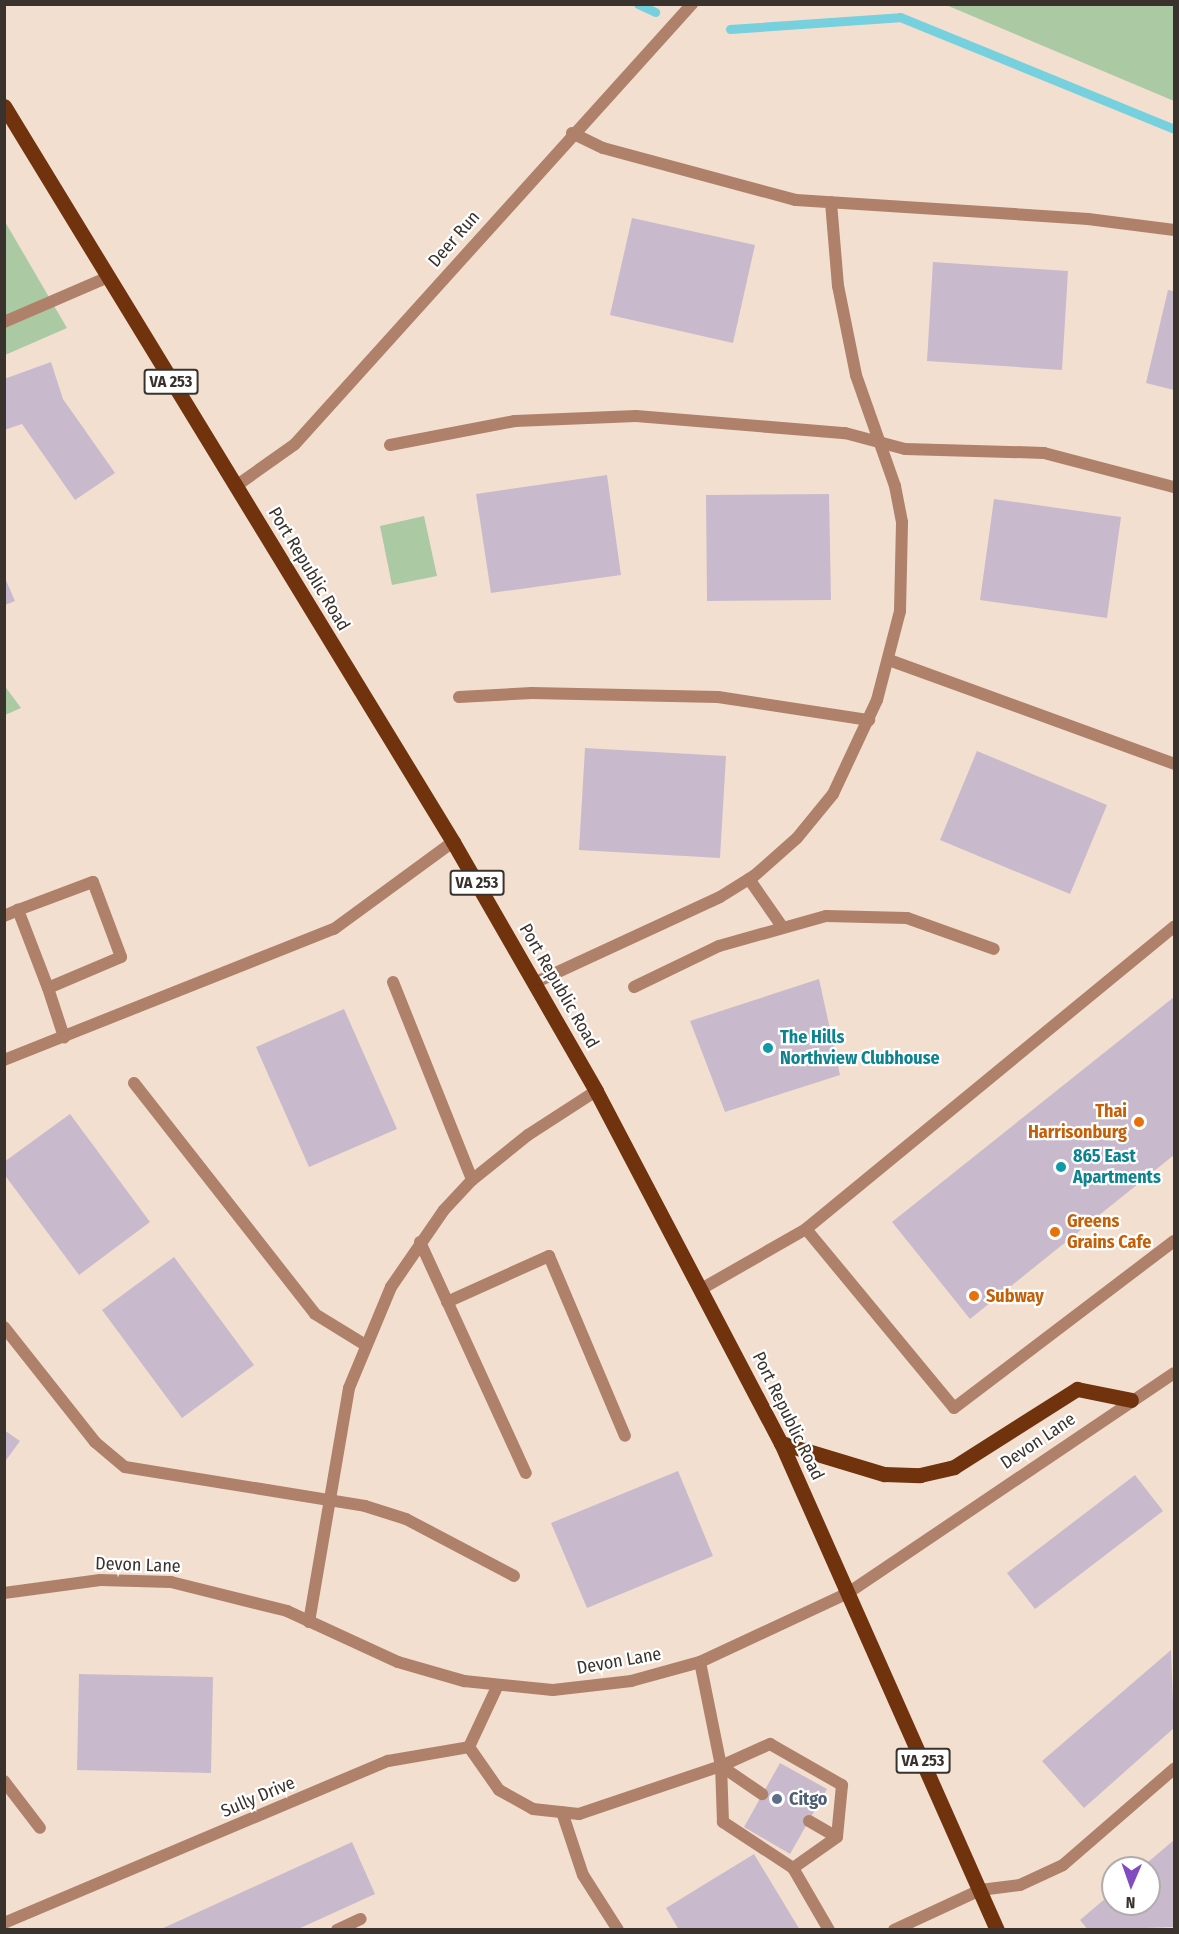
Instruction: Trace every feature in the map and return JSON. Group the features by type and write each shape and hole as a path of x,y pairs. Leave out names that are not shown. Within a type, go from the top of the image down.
{"main road":[{"name":"Port Republic Road","path":"4,106 106,278 453,842 596,1091 703,1288 781,1443 997,1929"},
{"path":"781,1443 874,1471 920,1475 954,1467 1077,1389 1131,1400"}],"street":[{"name":"Deer Run","path":"236,486 296,444 572,133 692,4"},
{"path":"572,133 603,148 779,196 1174,230"},
{"path":"534,982 749,879 797,838 833,794 869,720 889,660 900,610 902,522 895,486 859,388 841,300 831,202"},
{"path":"4,322 106,278"},
{"path":"390,445 515,421 591,415 845,433 905,449 1044,453 1174,487"},
{"path":"889,660 1174,764"},
{"path":"459,697 543,693 718,697 869,720"},
{"path":"4,1060 334,929 453,842"},
{"path":"749,879 781,925"},
{"path":"4,916 93,882 121,957 48,988"},
{"path":"18,910 64,1037"},
{"path":"634,987 719,946 781,925 826,916 880,914 937,925 993,949"},
{"path":"703,1288 807,1229 1174,927"},
{"path":"393,982 472,1180"},
{"path":"134,1083 315,1314 364,1344"},
{"path":"309,1622 344,1410 364,1344 420,1242 472,1180 528,1135 596,1091"},
{"path":"807,1229 954,1408 1174,1241"},
{"path":"420,1242 526,1473"},
{"path":"447,1302 549,1256 625,1436"},
{"path":"4,1327 95,1442 126,1467 328,1498 406,1519 514,1576"},
{"name":"Devon Lane","path":"4,1593 100,1580 157,1580 236,1594 309,1622 398,1662 497,1686 586,1688 700,1662 848,1593 1174,1372"},
{"path":"700,1662 721,1766 723,1822 793,1868 830,1929"},
{"path":"497,1686 469,1746 499,1790 533,1809 579,1814 721,1766 770,1744 842,1785 837,1837 793,1868"},
{"name":"Sully Drive","path":"4,1923 388,1761 469,1746"},
{"path":"721,1766 762,1794"},
{"path":"894,1929 980,1890 1020,1885 1063,1865 1174,1769"},
{"path":"4,1781 40,1828"},
{"path":"562,1812 583,1875 618,1929"},
{"path":"808,1821 837,1837"},
{"path":"337,1929 361,1919"}],"green space":[{"path":"946,5 1174,5 1174,101"},
{"path":"4,220 67,328 5,355 4,355"},
{"path":"424,516 437,576 392,585 380,526"},
{"path":"4,685 21,708 5,715 4,715"}],"building":[{"path":"632,218 755,245 733,343 610,315"},
{"path":"933,262 1068,271 1062,370 927,361"},
{"path":"1168,290 1174,291 1174,390 1146,383"},
{"path":"51,362 63,399 115,473 75,500 22,424 4,430 4,379"},
{"path":"607,475 621,575 491,593 476,494"},
{"path":"829,494 831,600 707,601 706,495"},
{"path":"994,499 1121,517 1107,618 980,600"},
{"path":"5,578 15,601 5,605"},
{"path":"585,748 726,756 720,858 579,850"},
{"path":"977,751 1107,805 1070,894 940,840"},
{"name":"The Hills Northview Clubhouse","path":"819,979 840,1075 725,1112 690,1021"},
{"name":"865 East Apartments","path":"1174,997 1174,1155 970,1319 892,1222"},
{"path":"344,1009 397,1129 309,1167 256,1047"},
{"path":"70,1114 150,1222 79,1275 4,1174 4,1162"},
{"path":"174,1257 254,1365 182,1418 102,1310"},
{"path":"4,1430 20,1441 4,1463"},
{"path":"678,1471 713,1556 587,1608 551,1523"},
{"path":"1135,1475 1163,1511 1035,1609 1007,1573"},
{"path":"1171,1650 1174,1728 1084,1808 1042,1761"},
{"path":"79,1674 213,1677 211,1773 77,1770"},
{"path":"780,1763 827,1789 790,1854 744,1827"},
{"path":"1174,1840 1174,1927 1088,1930 1080,1920 1101,1902 1101,1916 1161,1916 1161,1856 1155,1856"},
{"path":"352,1842 375,1894 296,1930 159,1930"},
{"path":"754,1854 800,1930 679,1930 666,1908"}],"waterway":[{"path":"638,4 655,12"},
{"path":"730,29 900,17 1174,129"}],"place":[{"name":"The Hills Northview Clubhouse","path":"768,1048"},
{"name":"Thai Harrisonburg","path":"1139,1122"},
{"name":"865 East Apartments","path":"1061,1167"},
{"name":"Greens Grains Cafe","path":"1055,1232"},
{"name":"Subway","path":"974,1296"},
{"name":"Citgo","path":"777,1799"}]}
